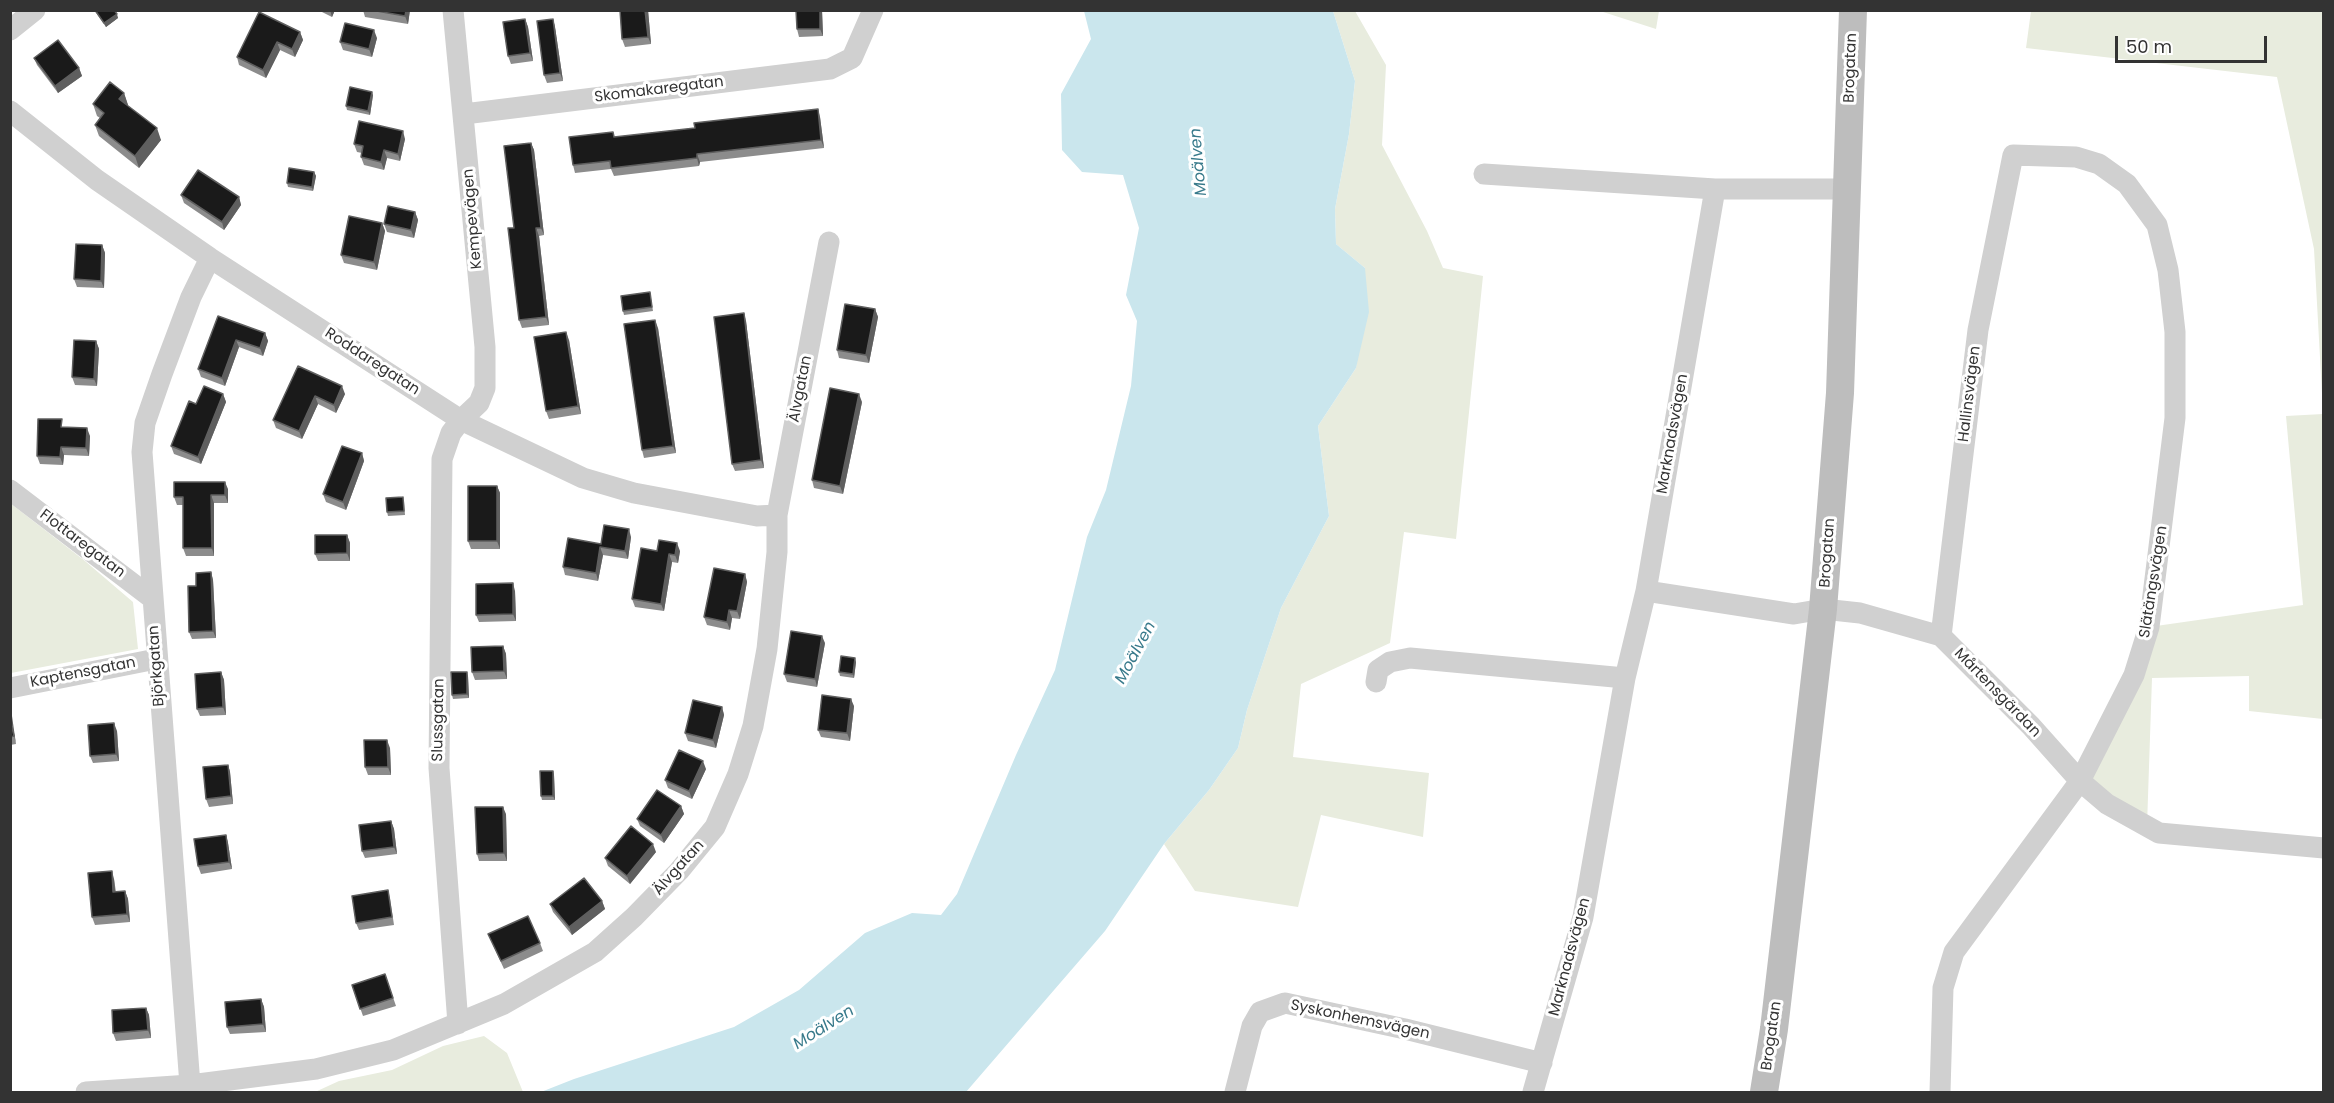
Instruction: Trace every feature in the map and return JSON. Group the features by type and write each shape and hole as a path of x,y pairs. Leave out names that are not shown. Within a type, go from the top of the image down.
{"main road":[{"name":"Brogatan","path":"1764,1092 1776,1017 1823,609 1840,393 1853,10"}],"street":[{"path":"10,30 34,10"},
{"name":"Kempevägen","path":"453,10 485,346 485,388 479,403 461,420"},
{"name":"Skomakaregatan","path":"464,114 830,69 852,58 873,10"},
{"name":"Roddaregatan","path":"10,111 97,180 210,258 461,420 583,478 634,493 758,516 777,515"},
{"name":"Hallinsvägen","path":"1941,636 1978,330 2013,155"},
{"name":"Slätängsvägen","path":"1940,1092 1943,988 1954,952 2080,781 2134,675 2149,627 2175,418 2175,332 2168,270 2157,225 2127,183 2100,164 2076,157 2013,155"},
{"path":"1484,174 1716,189 1846,189"},
{"name":"Marknadsvägen","path":"1533,1092 1583,917 1625,678 1646,591 1716,189"},
{"name":"Älvgatan","path":"86,1092 190,1085 316,1068 393,1050 504,1004 595,952 634,917 679,871 715,827 738,774 753,726 767,649 777,552 777,515 829,242"},
{"name":"Björkgatan","path":"190,1085 142,452 145,423 191,297 210,258"},
{"name":"Slussgatan","path":"458,1024 439,768 442,459 452,433 461,420"},
{"name":"Flottaregatan","path":"10,490 153,599"},
{"name":"Mårtensgärdan","path":"1646,591 1794,614 1823,609 1860,614 1941,636 2031,726 2080,781 2107,804 2159,833 2324,848"},
{"path":"1377,682 1378,670 1390,662 1410,658 1625,678"},
{"name":"Kaptensgatan","path":"10,688 156,659"},
{"name":"Syskonhemsvägen","path":"1235,1092 1252,1026 1260,1012 1285,1004 1405,1029 1542,1063"}],"shaded area":[{"path":"1333,11 1355,11 1386,65 1382,145 1427,231 1443,268 1483,276 1456,539 1404,532 1390,643 1301,684 1293,757 1429,773 1423,837 1321,815 1298,907 1195,891 1164,844 1209,790 1238,748 1247,710 1281,608 1329,516 1318,426 1356,368 1365,268 1336,244 1335,209 1349,134 1355,81"},
{"path":"1600,11 1659,11 1656,29"},
{"path":"2031,11 2323,11 2323,412 2314,249 2277,77 2026,48"},
{"path":"2323,414 2323,719 2249,711 2249,676 2152,678 2147,826 2080,781 2149,627 2303,605 2286,416"},
{"path":"10,503 85,561 133,602 138,649 11,673"},
{"path":"484,1036 507,1053 523,1092 315,1092 339,1081 392,1070 443,1046"}],"water":[{"name":"Moälven","path":"1084,11 1333,11 1355,81 1349,134 1335,209 1336,244 1365,268 1369,312 1356,368 1318,426 1329,516 1281,608 1247,710 1238,748 1209,790 1164,844 1105,931 966,1092 541,1092 734,1027 799,990 865,933 912,913 941,915 957,894 1055,670 1087,537 1106,490 1131,386 1137,321 1126,295 1139,228 1123,175 1082,172 1062,150 1061,94 1091,39"}],"building":[{"path":"95,10 114,10 117,14 104,23"},
{"path":"371,10 406,10 405,16"},
{"path":"620,10 645,10 648,37 622,39"},
{"path":"796,10 820,10 820,29 797,29"},
{"path":"259,12 300,32 292,49 277,42 263,70 237,57"},
{"path":"525,19 530,53 508,56 503,22"},
{"path":"553,19 560,73 544,75 537,21"},
{"path":"345,23 374,30 369,49 340,42"},
{"path":"58,40 79,68 55,86 34,58"},
{"path":"110,82 124,93 119,99 157,128 135,156 95,125 104,113 93,104"},
{"path":"350,87 372,92 368,111 346,106"},
{"path":"818,109 821,140 697,154 697,158 611,168 610,161 573,165 569,137 613,132 614,137 695,128 694,123"},
{"path":"359,121 403,131 398,154 384,150 381,162 361,157 363,146 354,144"},
{"path":"531,143 541,228 536,228 546,317 519,320 508,228 514,228 504,146"},
{"path":"289,168 314,172 312,187 287,183"},
{"path":"198,170 239,197 222,222 181,195"},
{"path":"388,206 415,212 411,230 384,224"},
{"path":"349,216 382,223 374,262 341,255"},
{"path":"76,244 102,245 101,281 74,279"},
{"path":"650,292 652,307 623,311 621,296"},
{"path":"845,304 875,309 866,355 837,350"},
{"path":"744,313 761,460 732,464 714,317"},
{"path":"218,316 265,333 260,348 236,340 222,378 198,369"},
{"path":"655,320 673,446 642,450 624,324"},
{"path":"566,332 578,406 546,411 534,337"},
{"path":"74,340 96,341 94,379 72,377"},
{"path":"298,366 342,386 334,405 315,396 299,431 273,420"},
{"path":"204,386 223,394 198,457 171,446 189,401 196,404"},
{"path":"830,388 859,394 840,486 812,480"},
{"path":"38,419 62,419 61,427 87,428 86,448 61,447 60,457 37,456"},
{"path":"342,446 362,453 343,502 323,494"},
{"path":"174,482 225,482 225,495 211,495 212,548 183,548 183,497 174,497"},
{"path":"468,486 497,486 497,541 468,541"},
{"path":"403,497 404,511 387,512 386,498"},
{"path":"604,525 629,529 625,551 600,547 596,573 563,567 568,538 601,544"},
{"path":"315,535 347,535 347,553 315,554"},
{"path":"659,540 677,543 675,555 669,554 661,604 632,599 641,548 657,551"},
{"path":"714,568 745,574 737,611 729,610 727,622 704,617"},
{"path":"211,572 213,631 189,632 188,586 196,586 196,573"},
{"path":"513,583 513,614 476,615 476,584"},
{"path":"791,631 822,636 815,679 784,674"},
{"path":"503,646 504,671 472,672 471,647"},
{"path":"841,656 855,658 853,674 839,672"},
{"path":"221,672 223,707 197,709 195,674"},
{"path":"451,672 467,672 467,694 452,695"},
{"path":"822,695 851,699 847,733 818,730"},
{"path":"693,700 722,707 713,740 685,733"},
{"path":"10,719 14,736 10,737"},
{"path":"114,723 116,754 90,756 88,725"},
{"path":"364,740 387,740 388,767 365,767"},
{"path":"679,750 703,761 689,791 665,780"},
{"path":"228,765 231,796 206,799 203,767"},
{"path":"540,771 553,771 553,796 541,796"},
{"path":"657,790 681,806 661,835 637,819"},
{"path":"475,807 503,807 504,853 477,854"},
{"path":"391,821 394,847 362,851 359,825"},
{"path":"631,826 653,844 627,876 605,858"},
{"path":"226,835 229,862 198,866 194,839"},
{"path":"112,871 113,892 125,891 127,914 92,917 88,873"},
{"path":"584,878 602,901 569,927 550,904"},
{"path":"388,890 392,917 356,923 352,896"},
{"path":"528,916 540,943 501,961 488,934"},
{"path":"385,974 393,998 360,1009 352,985"},
{"path":"261,999 263,1024 227,1027 225,1002"},
{"path":"146,1008 148,1030 113,1033 112,1010"}]}
